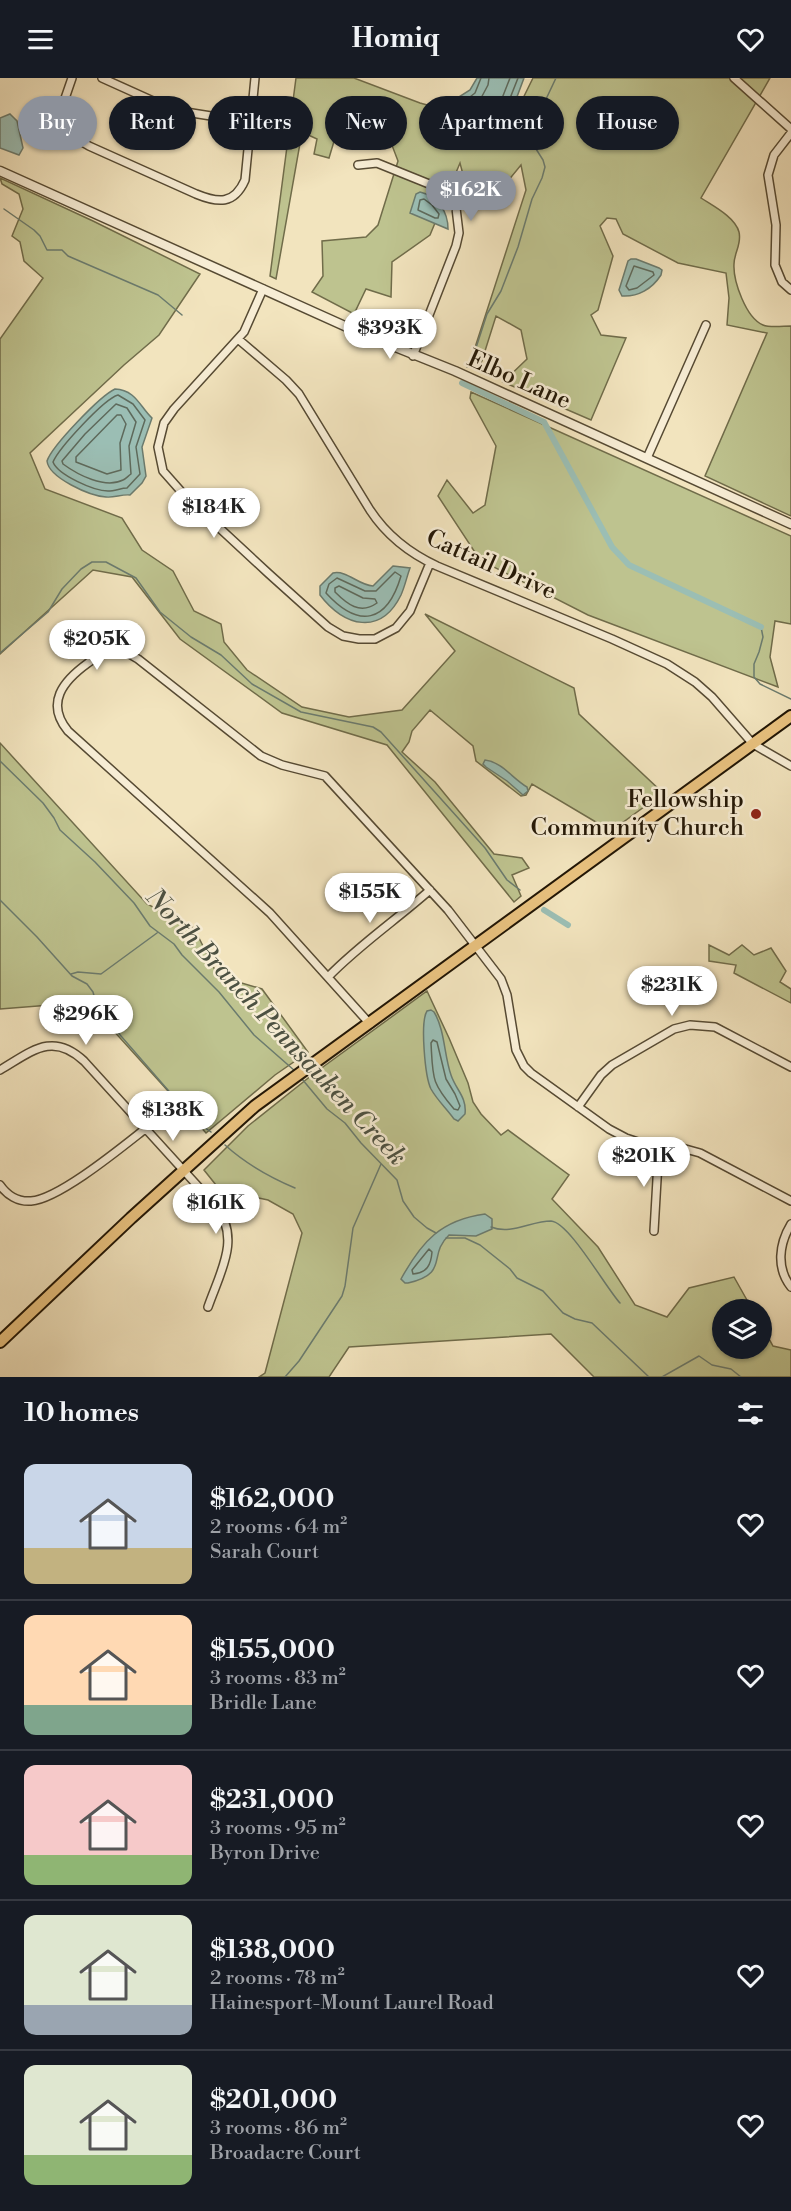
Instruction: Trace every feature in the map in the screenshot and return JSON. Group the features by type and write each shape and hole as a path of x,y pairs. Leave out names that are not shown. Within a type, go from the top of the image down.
{"main road":[{"path":"0,1342 237,1122 298,1075 791,716"}],"street":[{"path":"72,78 61,110 63,124 70,135 89,146 208,199 221,201 227,199 242,187 248,150"},
{"path":"102,78 173,110 208,116"},
{"path":"253,96 255,78"},
{"path":"734,78 791,131 774,155 768,176 776,225 775,265 779,277 791,290"},
{"path":"358,165 377,163 439,188 456,208 459,233 456,246 413,356"},
{"name":"Elbo Lane","path":"0,171 413,356 455,371 501,394 791,524"},
{"path":"263,289 251,320 238,339 164,423 158,439 158,455 163,471 173,484 321,620 343,636 375,639 396,628 410,610 430,563"},
{"path":"647,458 706,324"},
{"name":"Cattail Drive","path":"238,339 299,394 370,510 383,528 399,543 430,563 667,664 695,682 712,697 753,744 791,766"},
{"path":"370,1024 270,913 68,731 59,718 57,703 61,688 78,670 98,655 111,650 131,654 261,756 325,776 430,891 501,979 508,1004 514,1042 520,1059 531,1073 626,1138 700,1153 791,1201"},
{"path":"328,977 356,949 396,920 430,891"},
{"path":"578,1107 601,1075 612,1065 674,1029 690,1025 715,1027 791,1067"},
{"path":"0,1070 41,1047 63,1046 84,1061 220,1210 229,1231 227,1252 208,1307"},
{"path":"0,1185 8,1194 22,1201 29,1202 44,1198 96,1166 145,1129"},
{"path":"654,1231 659,1145"},
{"path":"791,1224 783,1239 780,1254 782,1269 791,1287"}],"green space":[{"path":"296,78 354,78 402,96 325,96 325,150 331,150 329,158 314,154 317,139 313,137 313,96 294,96"},
{"path":"533,78 770,78 701,198 723,212 737,227 739,241 734,260 734,271 738,289 751,315 766,326 791,326 791,516 705,476 767,333 727,325 729,298 726,273 678,263 623,234 616,219 607,218 600,226 613,256 598,310 591,315 601,335 626,338 591,420 503,382 527,359 521,330 496,316 479,370 469,366 526,190 521,165 494,198 489,186 467,190 460,163 430,235 392,262 391,297 366,289 354,314 312,292 323,276 322,241 366,237 378,225 398,161 394,150 407,150 407,98 419,103 419,150 564,150 564,96 524,96"},
{"path":"287,150 299,150 276,279 270,276"},
{"path":"0,178 200,274 159,335 30,453 45,489 122,518 142,550 173,571 194,611 221,624 224,642 247,670 302,707 349,717 402,710 455,651 425,614 574,688 579,714 663,793 611,831 532,784 526,795 521,796 476,761 473,746 430,710 412,731 409,742 402,752 435,782 494,854 522,858 529,868 512,875 521,896 514,902 387,745 282,713 180,639 132,577 93,570 0,654 0,339 43,278 24,261 20,242 12,236 23,209 19,194 2,184"},
{"path":"471,392 791,536 791,624 775,621 770,657 778,687 588,615 480,560 438,496 447,480 473,513 485,505 496,446 470,398"},
{"path":"0,743 147,904 194,928 218,976 262,989 308,1052 275,1075 206,1133 102,1018 76,1003 0,1009"},
{"path":"709,945 729,955 742,945 754,955 771,948 786,971 780,982 791,989 791,1003 734,973 736,965 709,961"},
{"path":"427,991 468,1083 473,1102 501,1135 508,1130 569,1175 552,1199 598,1247 635,1305 667,1317 689,1288 734,1277 746,1299 712,1299 712,1359 772,1359 772,1344 791,1350 791,1377 594,1377 551,1334 349,1347 329,1377 259,1377 265,1373 302,1233 293,1214 268,1200 220,1190 204,1170 248,1126 312,1075"}],"water":[{"path":"477,78 524,78 517,96 460,96 470,90"},
{"path":"10,114 17,121 18,150 22,150 19,155 0,148 0,118"},
{"path":"420,192 432,197 441,206 448,229 410,213 416,194"},
{"path":"636,259 659,268 662,270 661,275 644,291 622,296 619,290 628,261"},
{"path":"115,389 128,392 152,418 142,447 146,476 142,483 130,495 106,497 81,490 62,480 49,467 47,461 77,422"},
{"path":"393,566 410,568 404,588 393,608 383,617 373,621 351,620 330,606 320,595 320,586 333,573 343,574 373,586"},
{"path":"485,760 502,767 527,787 528,791 523,795 486,767 483,764"},
{"path":"431,1010 438,1019 451,1075 463,1098 465,1114 458,1121 436,1097 429,1083 424,1050 424,1026 427,1011"},
{"path":"485,1214 492,1219 492,1229 476,1236 449,1235 439,1250 434,1269 429,1274 408,1283 401,1279 425,1243 434,1234 456,1221"}],"waterway":[{"path":"467,367 471,363 487,314 501,291 518,247 532,199 542,178 545,167 531,141 530,133 556,78"},
{"path":"4,209 34,230 47,250 62,250 68,256 158,295 182,315"},
{"path":"462,383 544,422 612,547 629,565 761,627"},
{"path":"0,653 48,612 62,589 81,569 92,562 106,562 136,578 160,612 191,637 221,655 252,684 301,712 373,727 381,732 485,848 507,880 520,890"},
{"path":"761,627 763,637 754,664 754,677 760,684 791,699"},
{"name":"North Branch Pennsauken Creek","path":"0,761 43,803 60,830 134,903 150,926 174,944 219,992 254,1035 295,1071"},
{"path":"0,900 72,976 87,984 93,992 101,1013 194,1120 211,1132"},
{"path":"544,910 568,925"},
{"path":"71,974 78,972 101,974 157,933"},
{"name":"North Branch Pennsauken Creek","path":"302,1079 327,1109 345,1123 397,1180 403,1201 414,1217 436,1233"},
{"path":"225,1145 258,1170 295,1188"},
{"path":"285,1377 299,1361 342,1296 353,1228 381,1164"},
{"path":"491,1227 514,1229 551,1221 559,1224 577,1243 620,1303"},
{"name":"North Branch Pennsauken Creek","path":"446,1238 465,1238 480,1245 510,1269 517,1278 543,1291 563,1313 592,1323 649,1377"},
{"name":"North Branch Pennsauken Creek","path":"662,1377 699,1356 712,1365 731,1369 741,1377"}],"place":[{"name":"Fellowship Community Church","path":"756,814"}]}
